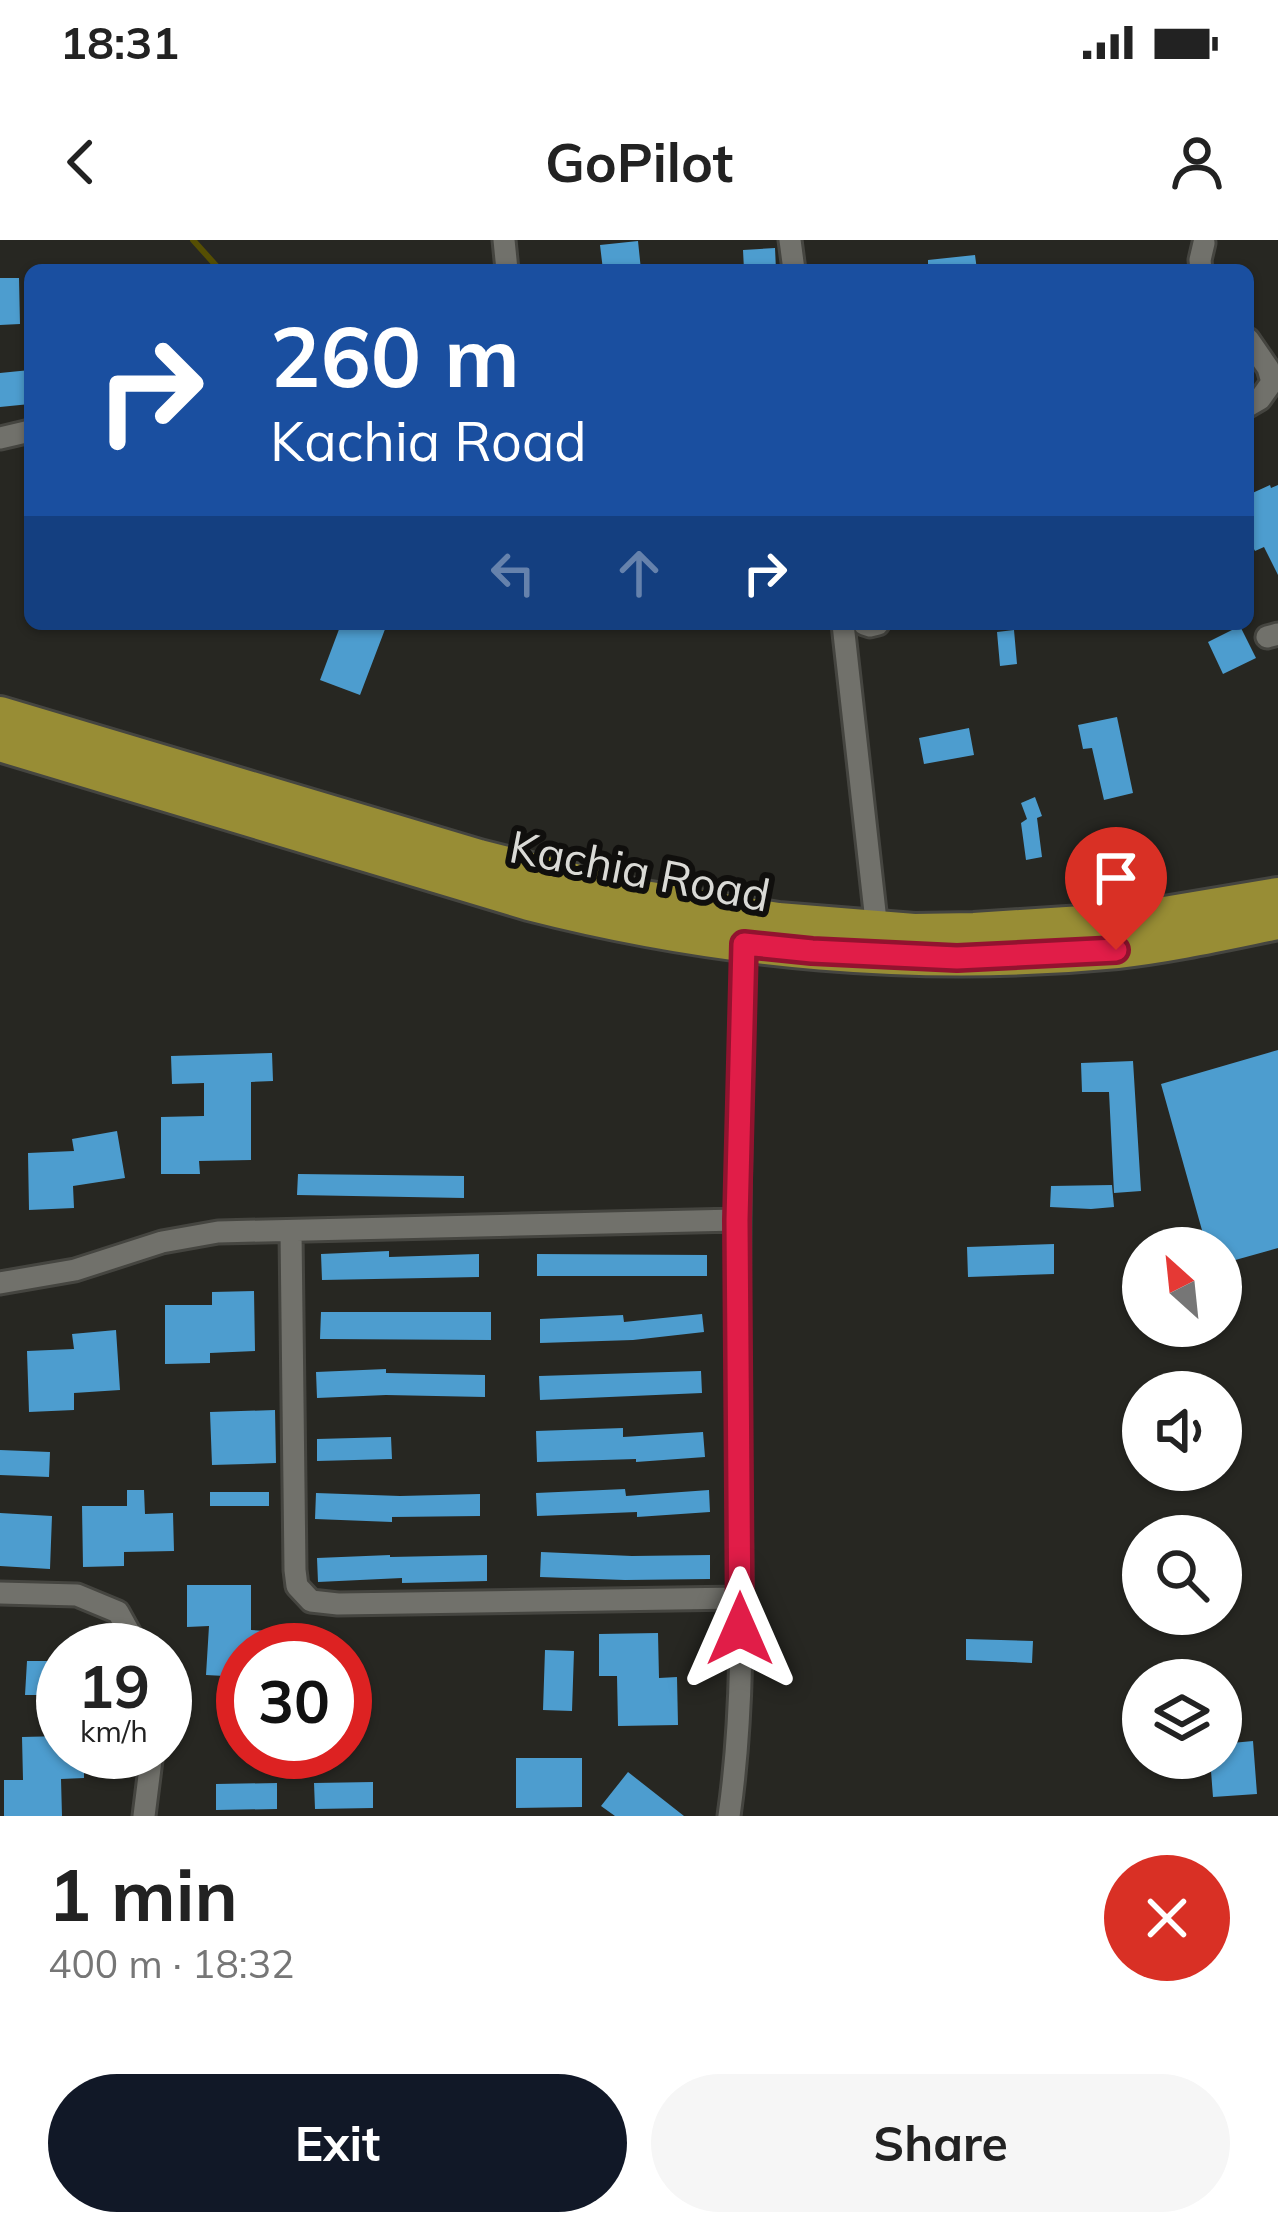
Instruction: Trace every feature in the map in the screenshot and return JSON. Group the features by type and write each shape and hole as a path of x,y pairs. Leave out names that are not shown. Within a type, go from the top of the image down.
{"highway":[{"name":"Kachia Road","path":"0,716 479,859 565,881 778,921 877,930 974,931 1129,921 1278,896"},
{"name":"Kachia Road","path":"0,743 529,902 595,919 744,944 876,956 975,958 1116,950 1278,921"}],"street":[{"path":"1254,348 1272,382 1262,400"},
{"path":"844,630 877,930"},
{"path":"729,1816 738,1751 737,1220 744,944"},
{"path":"0,1282 75,1270 162,1242 218,1232 737,1220"},
{"path":"291,1232 295,1570 297,1586 311,1601 740,1598"},
{"path":"0,1593 77,1595 118,1612 124,1623"},
{"path":"144,1816 149,1779"}],"building":[{"path":"638,241 640,264 602,264 600,245"},
{"path":"775,248 776,264 744,264 743,250"},
{"path":"975,255 976,264 928,264 928,260"},
{"path":"0,278 19,278 20,324 0,325"},
{"path":"24,371 24,405 0,407 0,373"},
{"path":"1278,485 1278,575 1264,547 1254,549 1254,492"},
{"path":"339,630 385,630 360,695 320,680"},
{"path":"1014,630 1017,664 1000,666 997,632"},
{"path":"1242,630 1256,658 1223,674 1208,642"},
{"path":"1117,717 1133,793 1104,800 1092,748 1083,749 1078,725"},
{"path":"969,728 974,755 924,764 919,738"},
{"path":"1035,797 1042,816 1037,818 1042,857 1026,860 1021,823 1027,819 1021,803"},
{"path":"1278,1050 1278,1248 1242,1258 1242,1227 1201,1227 1161,1084"},
{"path":"272,1053 273,1081 251,1082 251,1160 199,1161 200,1174 161,1174 161,1117 204,1116 204,1083 172,1084 171,1056"},
{"path":"1133,1061 1141,1191 1114,1193 1109,1092 1082,1092 1081,1063"},
{"path":"117,1131 125,1178 73,1186 74,1208 29,1210 28,1153 74,1151 72,1139"},
{"path":"298,1174 464,1176 464,1198 297,1195"},
{"path":"1112,1185 1114,1207 1050,1207 1051,1186"},
{"path":"1054,1244 1054,1274 968,1277 967,1247"},
{"path":"389,1251 389,1257 479,1254 479,1277 322,1280 321,1254"},
{"path":"537,1254 707,1255 707,1276 537,1276"},
{"path":"254,1291 255,1351 210,1353 210,1363 165,1364 165,1305 212,1305 212,1292"},
{"path":"321,1312 491,1312 491,1340 320,1339"},
{"path":"702,1314 704,1332 540,1343 540,1319 623,1315 624,1322"},
{"path":"116,1330 120,1390 74,1393 74,1410 29,1412 27,1351 74,1349 72,1334"},
{"path":"386,1369 386,1373 485,1375 485,1397 317,1398 316,1372"},
{"path":"701,1371 702,1393 540,1400 539,1376"},
{"path":"275,1410 276,1463 212,1465 210,1412"},
{"path":"623,1428 623,1437 703,1432 705,1457 537,1462 536,1431"},
{"path":"391,1437 392,1459 317,1461 317,1439"},
{"path":"0,1450 50,1452 49,1477 0,1475"},
{"path":"625,1489 626,1496 709,1490 710,1512 537,1516 536,1493"},
{"path":"127,1490 144,1490 145,1514 173,1513 174,1551 124,1552 124,1566 83,1567 82,1506 127,1506"},
{"path":"210,1492 269,1492 269,1506 210,1506"},
{"path":"316,1493 480,1494 480,1516 392,1517 392,1522 315,1519"},
{"path":"0,1513 52,1516 50,1569 0,1566"},
{"path":"541,1552 710,1555 710,1579 540,1577"},
{"path":"487,1555 487,1581 318,1582 317,1558"},
{"path":"187,1585 251,1585 251,1623 216,1623 216,1676 206,1675 209,1626 187,1623"},
{"path":"658,1633 659,1678 677,1677 678,1725 618,1726 617,1676 599,1676 599,1634"},
{"path":"966,1639 1033,1641 1032,1663 966,1660"},
{"path":"545,1650 574,1651 572,1711 543,1710"},
{"path":"27,1661 36,1661 36,1695 25,1695"},
{"path":"22,1737 36,1737 36,1779 61,1779 62,1816 4,1816 4,1780 23,1780"},
{"path":"1253,1741 1257,1794 1213,1797 1212,1779 1242,1779 1242,1742"},
{"path":"516,1758 582,1758 582,1807 516,1808"},
{"path":"628,1772 684,1816 615,1816 601,1806"},
{"path":"373,1782 373,1808 315,1809 314,1783"},
{"path":"277,1783 277,1809 216,1810 216,1784"}],"waterway":[{"path":"193,240 215,264"}],"route":[{"path":"740,1629 737,1220 744,944 957,958 1116,950"}]}
